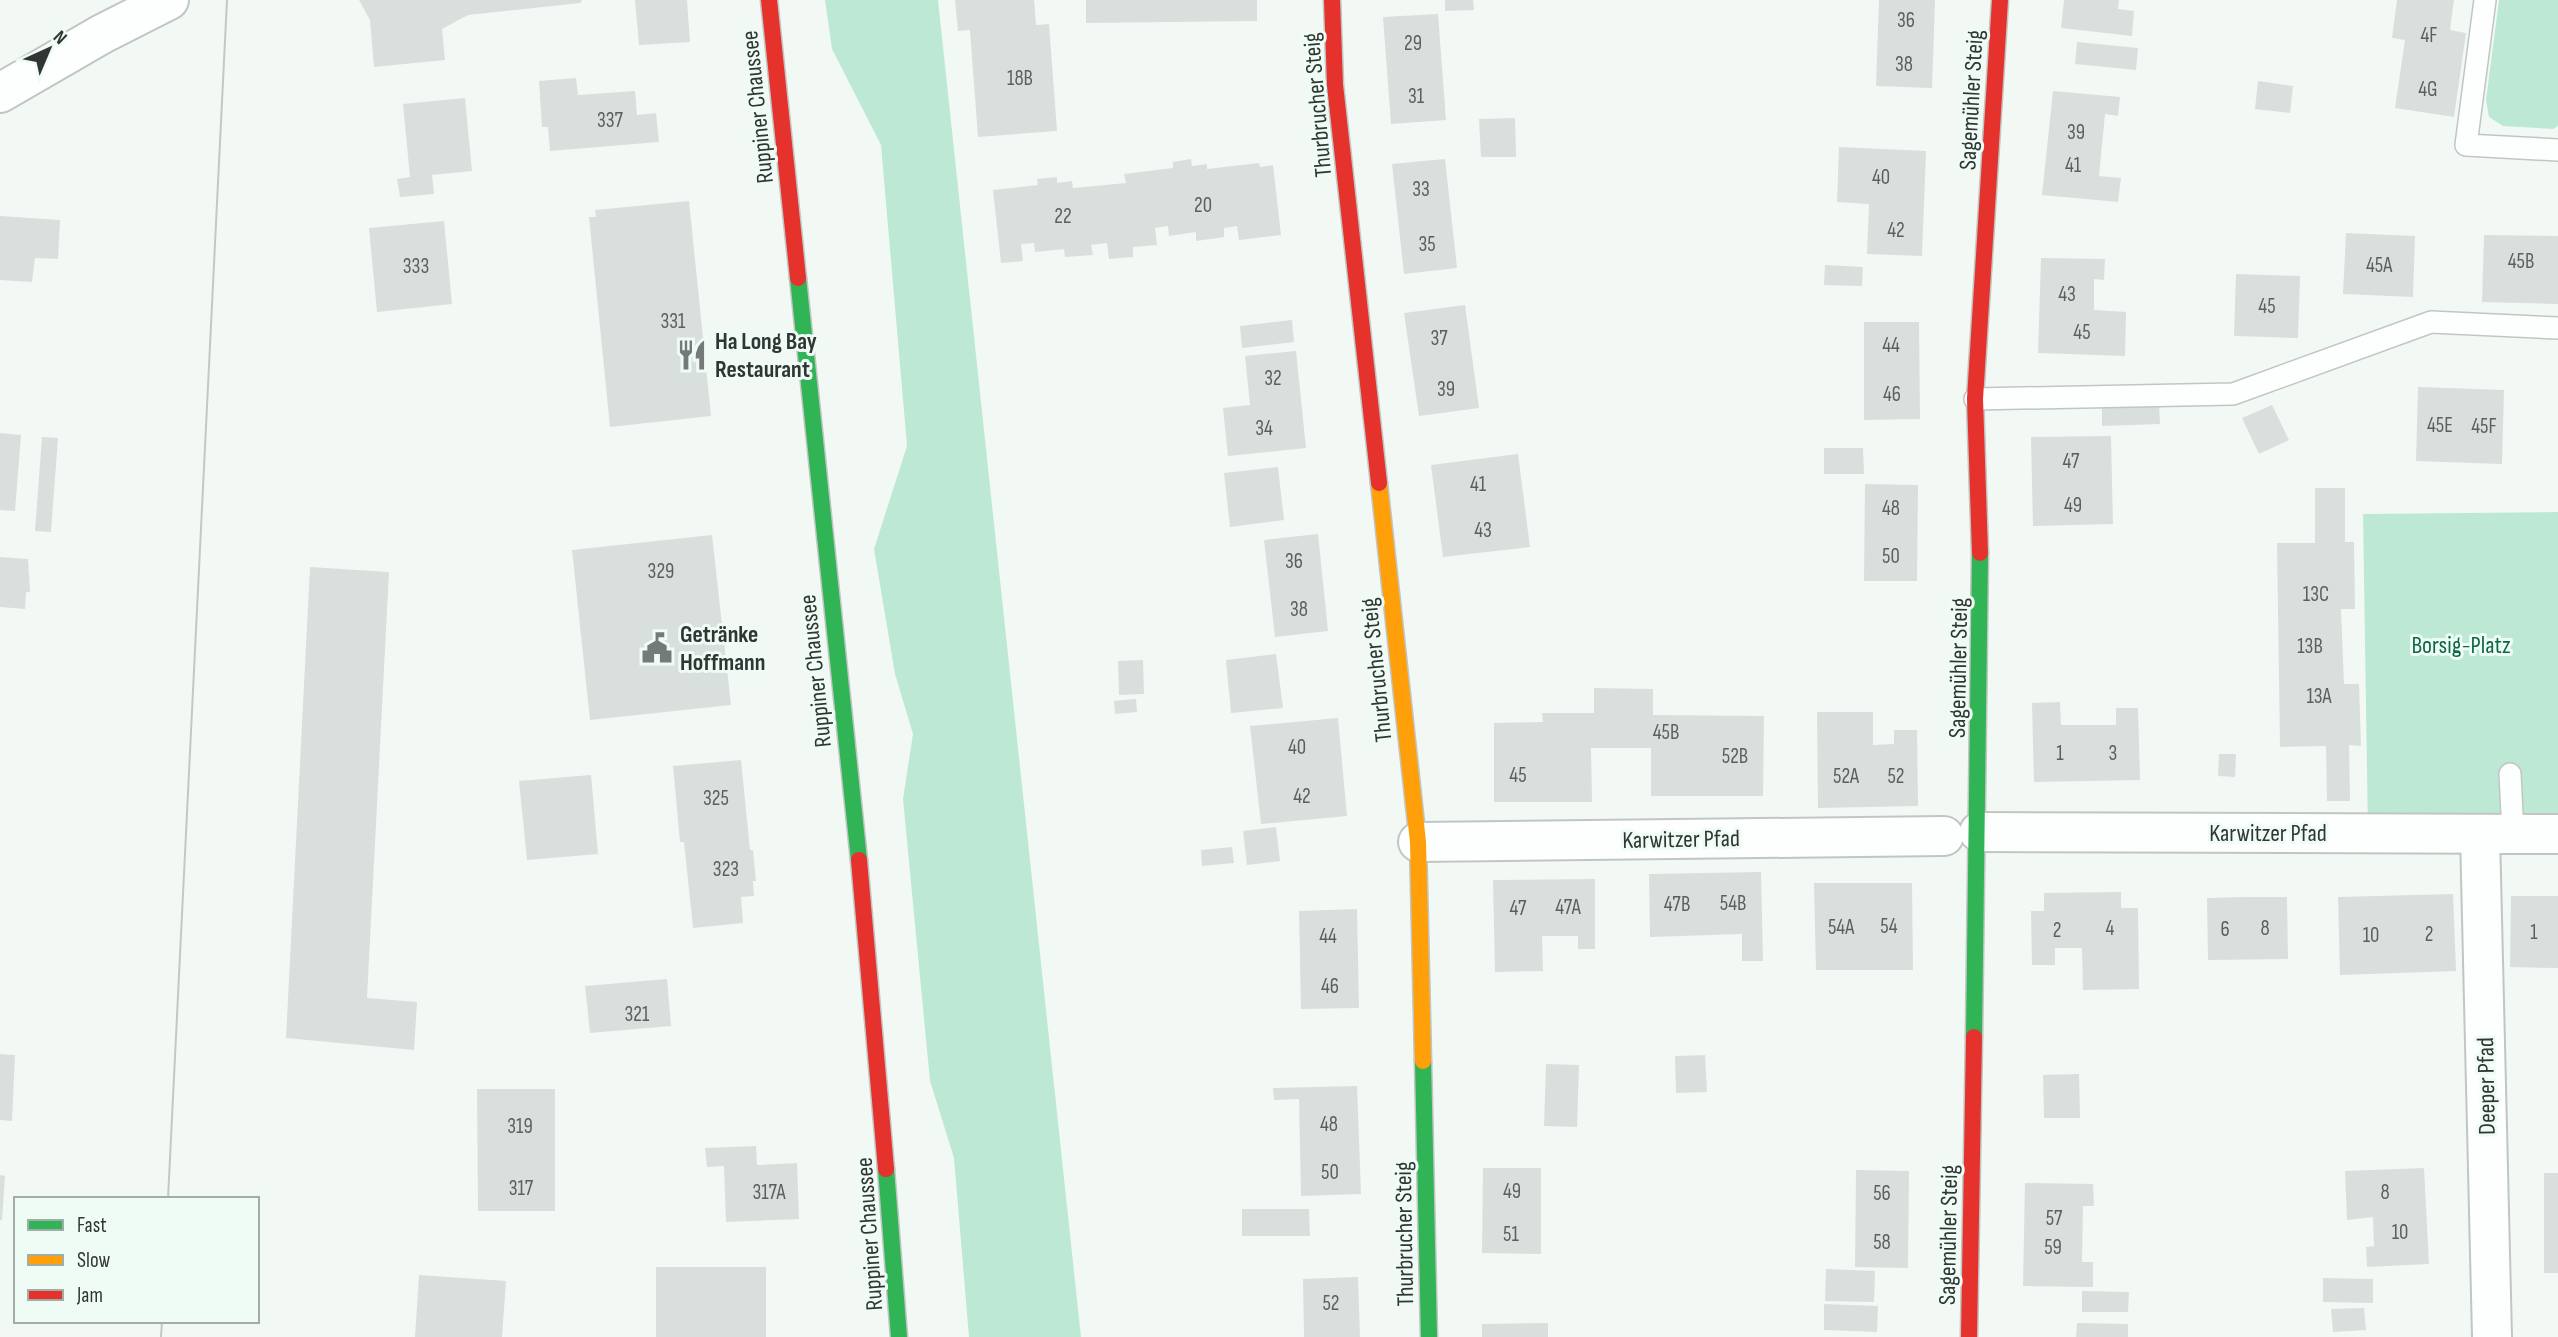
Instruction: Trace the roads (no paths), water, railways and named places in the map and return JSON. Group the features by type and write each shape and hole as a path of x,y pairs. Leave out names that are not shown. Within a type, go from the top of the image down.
{"street":[{"path":"0,93 102,34 169,0"},
{"name":"Ruppiner Chaussee","path":"769,0 873,997 899,1337"},
{"name":"Thurbrucher Steig","path":"1332,0 1337,106 1418,842 1429,1337"},
{"name":"Sagemühler Steig","path":"1969,1337 1961,834 1982,603 1975,400 2000,0"},
{"name":"Karwitzer Pfad","path":"1418,842 1961,834 2558,834"},
{"name":"Deeper Pfad","path":"2492,1337 2497,834"}],"lane":[{"path":"2486,0 2466,145 2558,150"},
{"path":"1975,400 2232,394 2431,322 2558,328"},
{"path":"2497,834 2510,774"}],"tram line":[{"path":"168,1197 227,0"},
{"path":"161,1337 162,1323"}],"place":[{"name":"Ha Long Bay Restaurant","path":"692,355"},
{"name":"Getränke Hoffmann","path":"657,648"}],"park label":[{"name":"Borsig-Platz","path":"2461,645"}]}
